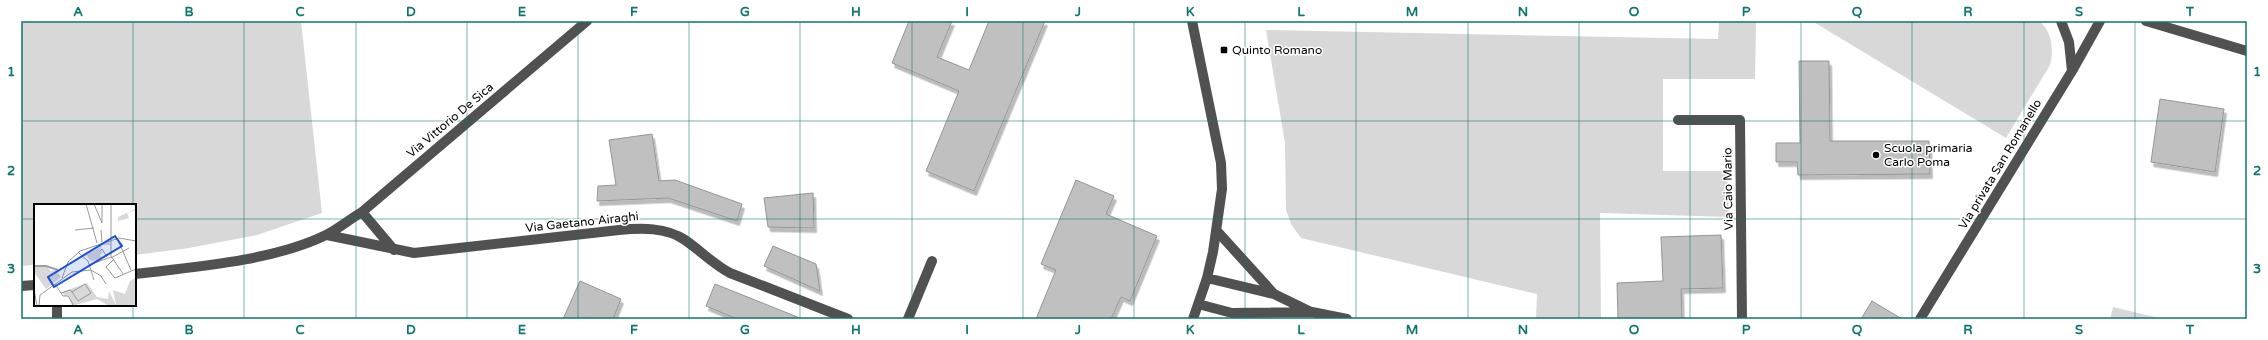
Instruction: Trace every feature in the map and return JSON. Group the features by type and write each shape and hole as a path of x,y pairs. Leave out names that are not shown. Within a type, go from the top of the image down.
{"street":[{"name":"Via Vittorio De Sica","path":"327,235 362,212 587,21"},
{"path":"1192,21 1221,162 1222,189 1217,231 1207,278 1193,319"},
{"path":"2061,21 2069,42 2072,71"},
{"name":"Via privata San Romanello","path":"1920,319 2072,71 2100,21"},
{"path":"2146,21 2247,51"},
{"name":"Via Caio Mario","path":"1678,120 1740,120 1742,319"},
{"path":"362,212 394,250"},
{"name":"Via Gaetano Airaghi","path":"327,235 414,253 642,228 672,234 684,240 713,264 730,273 848,319"},
{"path":"1217,231 1274,294"},
{"path":"136,274 222,264 297,247 327,235"},
{"path":"908,319 932,261"},
{"path":"1207,278 1274,294 1312,312"},
{"path":"21,286 34,285"},
{"path":"1198,304 1232,312 1312,312 1347,319"},
{"path":"57,306 57,319"}],"shaded area":[{"path":"21,21 301,21 322,213 257,235 189,248 136,255 136,204 34,204 34,265 21,266"},
{"path":"1719,21 1756,21 1755,79 1663,79 1663,171 1727,171 1729,217 1600,213 1601,319 1536,319 1537,294 1301,238 1291,224 1286,210 1285,143 1266,30 1718,39"},
{"path":"1812,21 2039,21 2047,30 2051,41 2052,53 2050,65 2006,138"},
{"path":"2113,307 2163,319 2110,319"}],"building":[{"path":"909,21 952,21 937,57 969,70 989,21 1045,21 974,191 926,171 959,91 892,63"},
{"path":"1799,61 1829,61 1830,141 1929,141 1930,174 1798,175 1797,162 1776,162 1776,143 1800,143"},
{"path":"2160,99 2224,109 2215,172 2151,162"},
{"path":"652,134 659,181 675,180 742,204 737,221 668,198 597,201 598,186 616,185 609,140"},
{"path":"1076,180 1114,196 1106,214 1157,236 1130,301 1121,297 1111,319 1036,319 1056,270 1041,264"},
{"path":"813,193 814,228 768,227 764,198"},
{"path":"1721,235 1723,288 1681,289 1682,319 1618,319 1617,283 1663,281 1661,237"},
{"path":"773,246 816,264 820,291 764,266"},
{"path":"580,281 621,299 613,319 563,319"},
{"path":"715,284 800,319 737,319 706,306"},
{"path":"1872,301 1902,319 1861,319"}],"place":[{"name":"Quinto Romano","path":"1224,50"},
{"name":"Scuola primaria Carlo Poma","path":"1876,155"}]}
